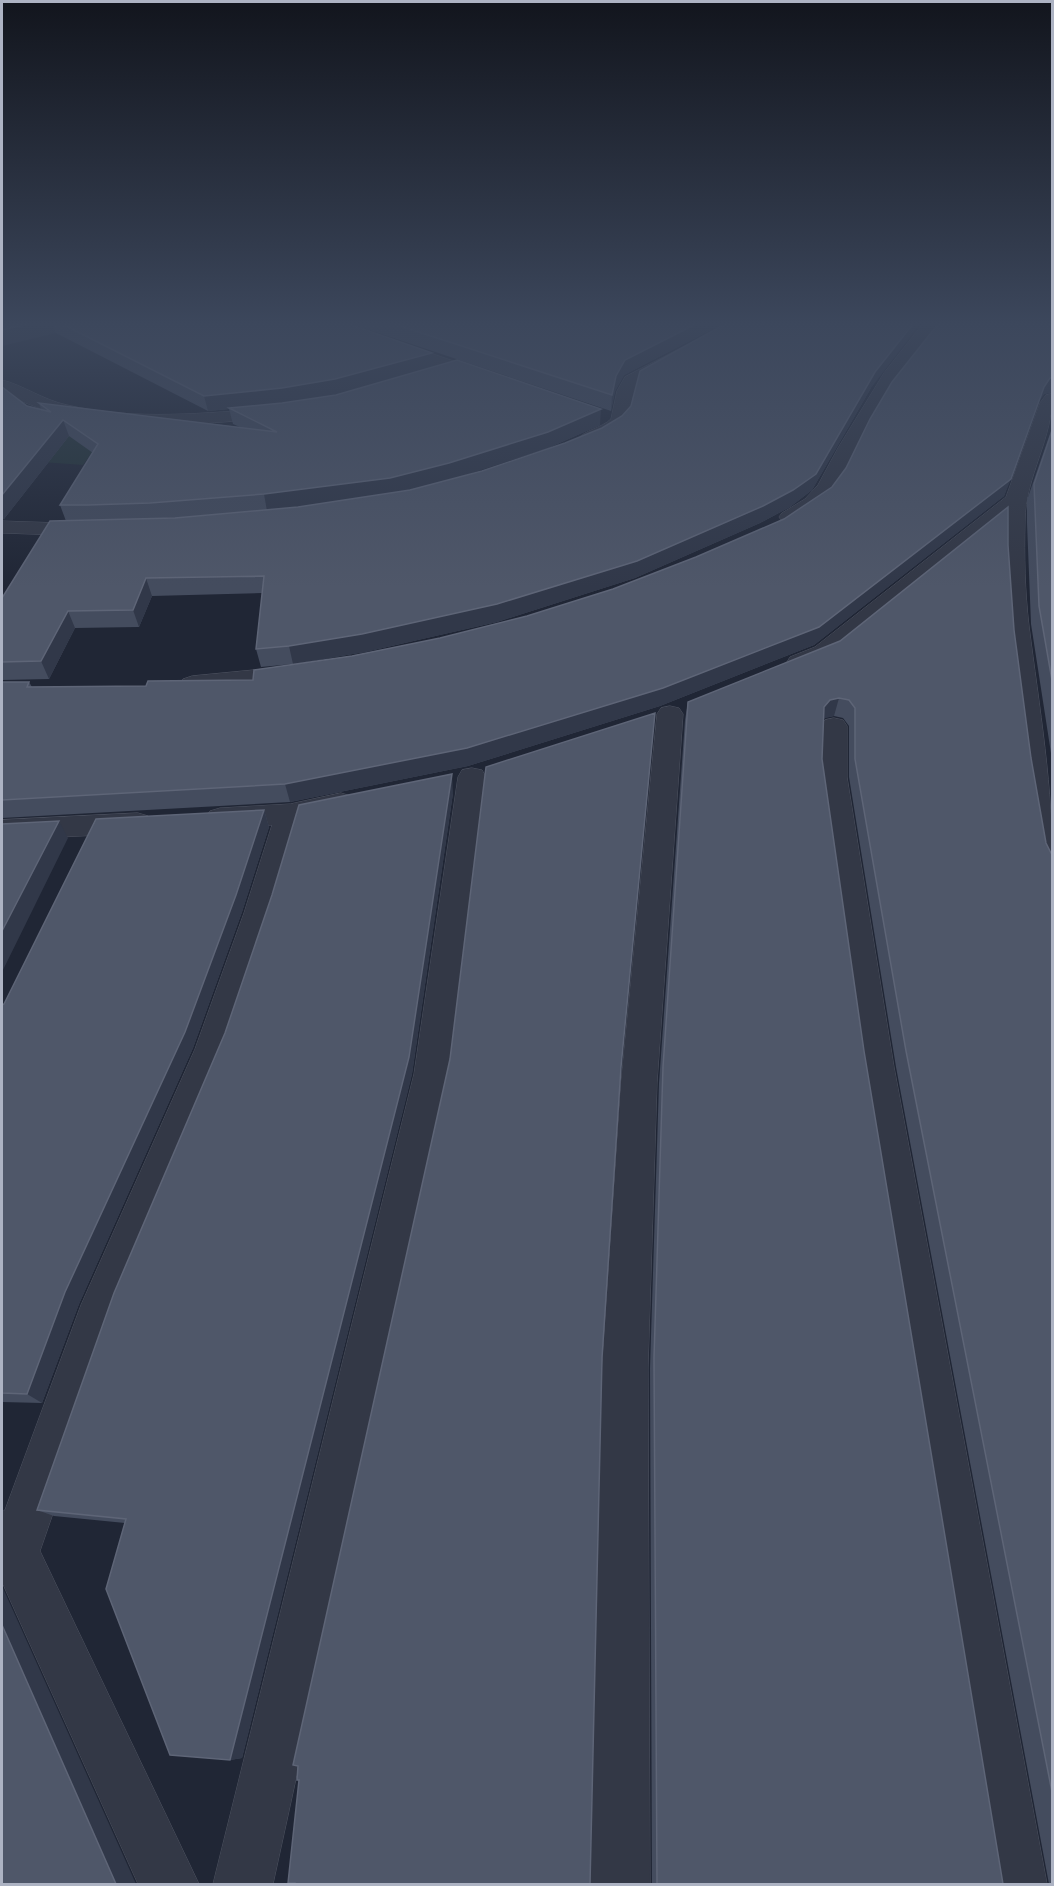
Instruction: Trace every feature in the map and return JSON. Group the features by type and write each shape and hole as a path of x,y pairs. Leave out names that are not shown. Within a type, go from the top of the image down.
{"street":[{"path":"85,412 136,419 184,419 277,412"},
{"path":"566,449 604,432 618,422 623,412"},
{"path":"769,528 797,513 821,496 869,412"},
{"path":"1046,412 1015,500 1017,624 1033,746 1053,860"},
{"path":"597,415 618,422"},
{"path":"780,670 824,652 1015,500"},
{"path":"2,527 105,530"},
{"path":"170,686 314,671"},
{"path":"620,1884 625,1368 639,1083 671,714"},
{"path":"834,726 833,777 876,1067 1017,1884"},
{"path":"243,1884 432,1074 472,776"},
{"path":"197,819 290,814 365,799"},
{"path":"169,1884 8,1539 103,1305 213,1049 260,914 290,814"},
{"path":"2,830 162,821"},
{"path":"78,856 93,825"}],"shaded area":[{"path":"112,424 83,465 41,462 2,431"}],"building":[{"path":"2,412 113,412 277,432 237,412 594,412 548,432 449,463 390,478 264,494 150,503 88,505 60,505 98,444 63,420 2,495"},
{"path":"626,412 852,412 816,474 793,490 763,506 637,561 497,604 362,634 256,649 264,576 146,578 133,610 68,611 41,661 2,662 2,598 50,521 175,518 298,507 410,490 482,471 565,443 602,428"},
{"path":"874,412 1035,412 1011,479 819,627 663,688 467,748 285,784 2,800 2,682 29,682 27,687 146,686 148,681 253,680 254,670 352,656 440,638 527,616 613,589 696,557 784,519 832,487 846,468"},
{"path":"1053,428 1053,686 1039,606 1034,484"},
{"path":"1008,507 1008,545 1014,630 1031,758 1046,843 1053,853 1053,1797 906,1051 855,759 855,708 849,700 839,698 830,700 824,707 822,759 864,1051 1003,1884 657,1884 654,1358 663,1067 688,702 840,641"},
{"path":"655,713 621,1067 602,1358 590,1884 288,1883 299,1780 297,1780 298,1766 293,1765 450,1059 486,767"},
{"path":"452,774 409,1057 230,1760 170,1755 106,1589 126,1519 37,1510 114,1293 225,1033 272,895 299,805"},
{"path":"264,810 236,895 185,1032 65,1292 27,1394 2,1393 2,1005 96,819"},
{"path":"59,821 2,931 2,824"},
{"path":"2,1625 116,1884 2,1884"}]}
